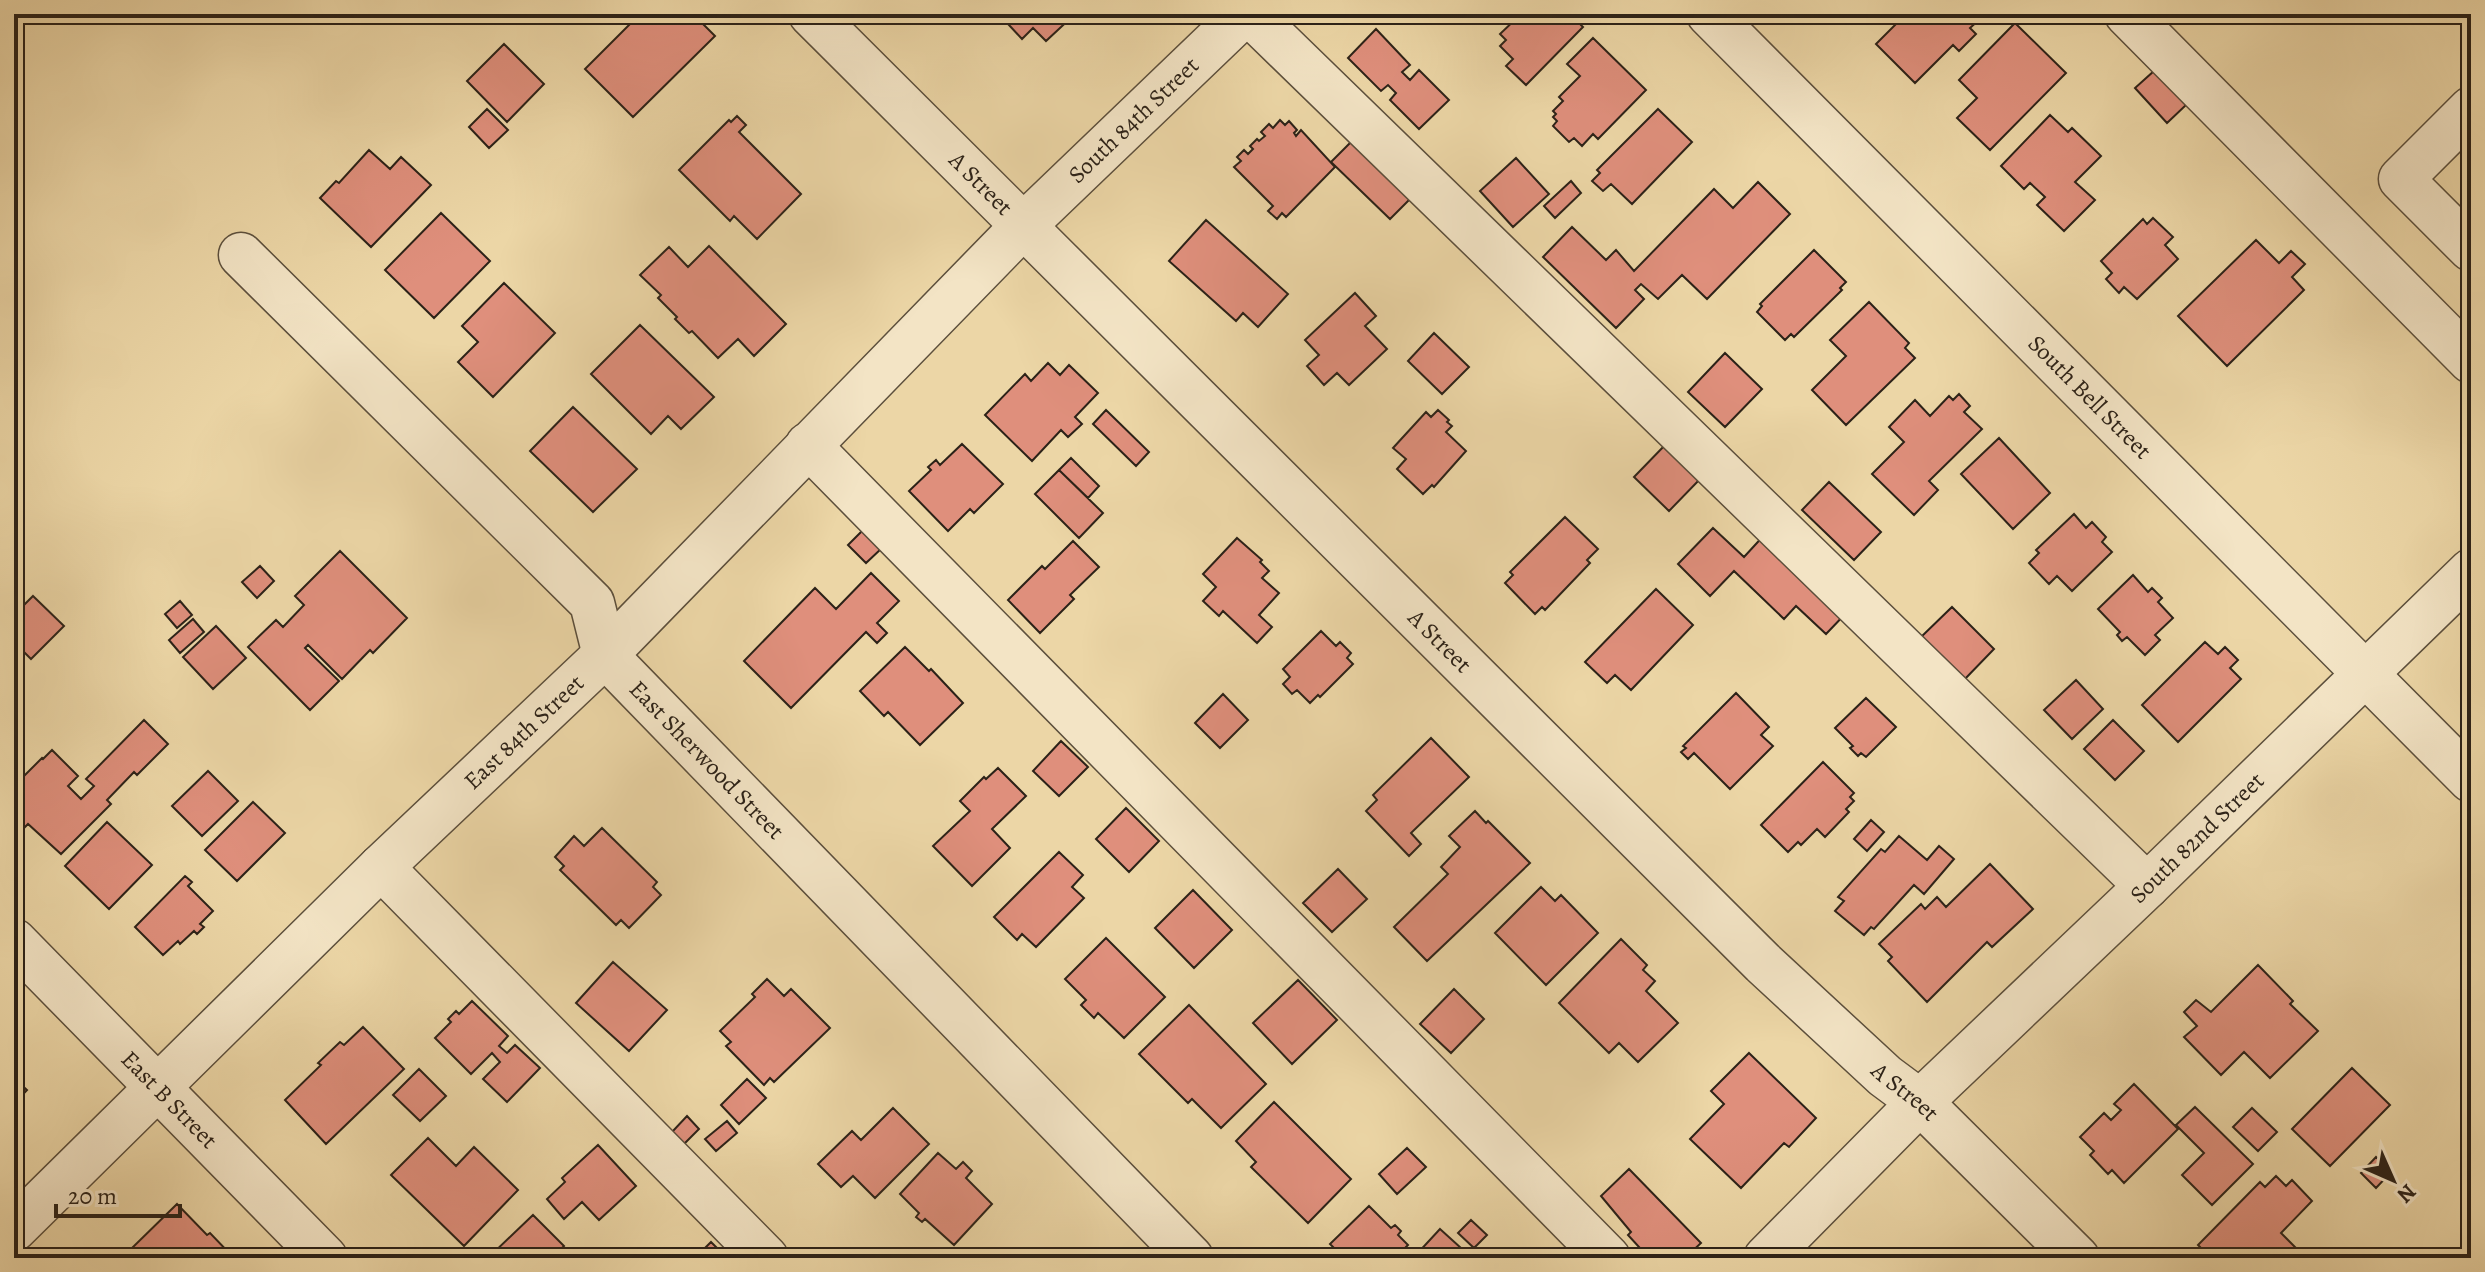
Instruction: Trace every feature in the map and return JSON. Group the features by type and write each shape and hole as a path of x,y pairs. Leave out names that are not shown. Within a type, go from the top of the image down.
{"street":[{"name":"A Street","path":"811,14 1763,963 1885,1076 1920,1102 2077,1258"},
{"name":"South 84th Street","path":"1023,226 1247,14"},
{"path":"1247,14 2147,886"},
{"name":"South Bell Street","path":"1709,14 2471,780"},
{"path":"2127,14 2471,361"},
{"path":"2471,109 2401,179 2471,249"},
{"name":"East 84th Street","path":"14,1229 381,867 605,655 1023,226"},
{"path":"241,255 592,603 605,655"},
{"path":"808,445 1608,1258"},
{"name":"South 82nd Street","path":"1766,1258 1920,1102 2471,571"},
{"name":"East Sherwood Street","path":"605,655 1191,1258"},
{"path":"381,867 766,1258"},
{"name":"East B Street","path":"14,941 325,1258"}],"building":[{"path":"640,14 693,14 715,36 633,117 585,69"},
{"path":"1009,14 1075,14 1046,41 1033,28 1022,39 1009,25 1015,20"},
{"path":"1521,14 1570,14 1583,27 1526,85 1506,66 1513,59 1500,46 1506,40 1500,34"},
{"path":"1906,14 1975,14 1980,19 1970,28 1976,34 1959,51 1953,45 1915,83 1876,44"},
{"path":"2015,23 2066,73 1990,150 1957,118 1977,98 1959,80"},
{"path":"1376,29 1410,65 1402,72 1410,80 1419,70 1449,100 1419,129 1390,100 1396,93 1388,85 1381,91 1348,58"},
{"path":"1593,38 1646,90 1598,139 1593,134 1582,146 1574,138 1569,142 1553,126 1557,121 1553,111 1563,101 1559,97 1580,76 1567,64"},
{"path":"504,44 544,84 507,122 467,81"},
{"path":"2154,71 2186,105 2167,123 2135,88"},
{"path":"487,109 508,130 489,148 469,127"},
{"path":"1658,109 1692,142 1632,204 1611,184 1603,191 1592,181 1600,173 1597,170"},
{"path":"2050,115 2068,132 2072,128 2101,156 2075,182 2095,200 2064,231 2037,205 2045,197 2030,183 2024,189 2001,166"},
{"path":"737,116 746,125 739,132 801,194 757,239 734,216 730,221 679,170 729,120 731,122"},
{"path":"1280,120 1285,125 1289,121 1297,130 1294,133 1296,136 1301,130 1335,167 1286,217 1282,213 1277,219 1268,211 1273,206 1234,167 1241,161 1237,157 1244,150 1248,154 1253,149 1250,146 1265,136 1261,132 1269,124 1273,128"},
{"path":"1362,131 1420,189 1390,219 1331,162"},
{"path":"369,150 390,169 401,157 431,185 371,247 320,198 336,181 339,183"},
{"path":"1516,158 1549,194 1513,227 1480,191"},
{"path":"1571,181 1581,193 1555,218 1544,206"},
{"path":"1758,182 1790,214 1707,299 1682,275 1658,299 1641,284 1635,290 1644,299 1616,328 1543,257 1572,227 1606,260 1616,250 1634,271 1714,189 1733,208"},
{"path":"441,213 490,261 434,318 385,270"},
{"path":"2153,218 2173,237 2165,245 2178,259 2137,299 2124,287 2119,293 2106,279 2112,273 2101,261 2143,219 2147,224"},
{"path":"1206,220 1288,294 1258,327 1243,313 1236,321 1169,261"},
{"path":"2256,240 2279,263 2291,251 2305,264 2292,277 2304,290 2227,366 2178,316"},
{"path":"709,246 786,324 754,356 738,339 718,358 692,331 689,333 675,319 677,317 658,298 661,295 640,275 669,247 688,267"},
{"path":"1814,250 1846,282 1840,288 1842,290 1794,337 1791,334 1785,340 1757,312 1762,306 1760,304"},
{"path":"504,283 555,333 493,397 458,362 478,342 462,326"},
{"path":"1355,293 1376,316 1365,326 1387,349 1349,385 1337,373 1324,385 1307,366 1319,355 1305,340"},
{"path":"1869,302 1909,343 1905,348 1915,358 1846,425 1812,390 1846,356 1830,340"},
{"path":"640,325 714,397 681,429 668,416 651,434 591,374"},
{"path":"1434,333 1469,367 1442,394 1408,361"},
{"path":"1725,353 1762,389 1725,427 1688,392"},
{"path":"1048,363 1060,375 1069,365 1098,393 1075,417 1082,424 1068,437 1061,430 1032,461 985,415 1025,374 1031,381"},
{"path":"1959,394 1970,406 1964,412 1982,429 1929,481 1938,490 1914,515 1872,474 1904,442 1889,427 1915,400 1930,416 1949,396 1953,400"},
{"path":"573,407 637,469 593,512 530,451"},
{"path":"1106,410 1149,452 1136,466 1093,424"},
{"path":"1438,410 1452,426 1446,432 1466,451 1434,487 1432,485 1423,494 1397,469 1406,459 1393,448 1426,412 1431,417"},
{"path":"1999,438 2050,493 2013,529 1961,474"},
{"path":"1668,442 1703,476 1669,511 1634,477"},
{"path":"962,444 1003,484 974,513 970,509 948,531 909,491 931,470 928,467 936,460 940,465"},
{"path":"1071,458 1099,486 1088,498 1059,470"},
{"path":"1059,470 1103,513 1079,538 1035,494"},
{"path":"1829,482 1881,532 1854,560 1802,510"},
{"path":"2074,514 2086,528 2092,522 2106,537 2102,542 2112,552 2072,591 2057,576 2049,584 2029,563 2039,553 2036,550"},
{"path":"1565,517 1598,549 1587,560 1590,563 1545,610 1542,607 1535,614 1505,583 1513,575 1510,572"},
{"path":"1713,528 1744,557 1767,532 1849,610 1826,634 1796,606 1784,619 1734,571 1710,596 1678,564"},
{"path":"864,529 882,548 866,563 848,545"},
{"path":"1237,538 1262,560 1260,562 1269,571 1262,578 1279,593 1259,615 1272,627 1257,643 1223,611 1219,616 1203,601 1216,587 1203,574"},
{"path":"1073,541 1099,567 1070,595 1074,599 1040,633 1008,600"},
{"path":"340,551 407,618 342,679 308,645 305,648 339,681 310,710 248,647 276,620 283,627 304,605 295,596"},
{"path":"260,566 274,581 257,598 242,582"},
{"path":"871,573 899,601 877,623 887,633 877,643 866,632 791,708 744,661 815,588 836,609"},
{"path":"2133,575 2148,592 2152,588 2162,598 2158,602 2173,618 2155,635 2160,640 2145,655 2127,637 2122,641 2117,635 2120,632 2098,609"},
{"path":"1656,589 1693,625 1631,690 1615,675 1607,683 1585,662"},
{"path":"33,596 64,626 31,659 14,642 14,615"},
{"path":"180,601 192,615 177,628 165,614"},
{"path":"1952,607 1994,649 1963,681 1920,638"},
{"path":"193,619 204,632 180,653 169,640"},
{"path":"216,626 246,658 213,689 183,657"},
{"path":"1321,631 1336,646 1340,642 1351,653 1347,658 1353,664 1310,703 1297,690 1292,694 1283,684 1290,677 1283,669"},
{"path":"2205,642 2218,654 2225,647 2238,660 2230,668 2241,679 2178,742 2142,705"},
{"path":"905,647 963,703 920,745 888,712 884,716 860,691"},
{"path":"2076,680 2103,709 2072,739 2044,710"},
{"path":"1736,693 1769,727 1761,735 1773,746 1730,789 1694,753 1688,759 1681,752 1686,748 1683,746"},
{"path":"1223,694 1248,720 1220,748 1195,723"},
{"path":"1866,698 1896,727 1866,757 1861,753 1858,756 1850,748 1853,746 1835,728"},
{"path":"144,720 168,744 137,775 134,772 107,800 111,804 61,854 28,824 24,828 14,818 17,813 14,810 14,786 52,750 78,776 68,786 81,799 94,786 86,779"},
{"path":"2113,720 2144,751 2115,780 2084,749"},
{"path":"1431,738 1469,777 1411,833 1421,844 1409,856 1366,811 1377,800 1373,795"},
{"path":"1061,741 1088,767 1059,796 1033,771"},
{"path":"1823,762 1854,793 1850,797 1854,801 1846,809 1849,812 1825,837 1817,829 1801,845 1798,842 1788,852 1761,825"},
{"path":"998,768 1026,796 992,829 1010,848 972,886 933,846 970,811 960,801"},
{"path":"208,771 238,801 202,836 172,806"},
{"path":"253,802 285,833 237,881 205,850"},
{"path":"1126,808 1159,841 1129,872 1096,839"},
{"path":"1475,811 1530,863 1427,961 1394,927 1448,874 1441,867 1460,847 1449,836"},
{"path":"1871,820 1884,832 1867,851 1854,839"},
{"path":"107,822 152,865 109,909 65,866"},
{"path":"602,828 657,882 653,887 661,895 629,928 621,920 616,925 560,870 564,866 555,857 574,836 584,846"},
{"path":"1899,836 1927,860 1939,846 1954,859 1924,894 1914,885 1874,929 1871,927 1864,935 1835,911 1844,901 1838,897 1881,849 1885,852"},
{"path":"1059,852 1083,875 1072,887 1084,898 1036,947 1022,934 1017,940 994,917"},
{"path":"1990,864 2033,909 1992,947 1987,942 1927,1002 1888,961 1892,957 1879,944 1921,904 1925,909 1937,897 1946,907"},
{"path":"1338,869 1367,899 1332,932 1303,903"},
{"path":"185,876 192,882 188,886 213,911 200,924 204,927 197,934 194,931 163,955 135,927"},
{"path":"1541,887 1555,901 1561,895 1598,933 1546,985 1495,933"},
{"path":"1193,890 1232,930 1194,968 1155,928"},
{"path":"1106,938 1165,997 1124,1038 1098,1013 1094,1018 1081,1005 1086,1000 1065,979"},
{"path":"1621,939 1647,965 1643,970 1655,981 1646,991 1678,1023 1638,1062 1619,1043 1609,1053 1559,1003"},
{"path":"613,962 667,1010 629,1051 576,1003"},
{"path":"2258,965 2293,1001 2290,1004 2318,1031 2270,1078 2244,1052 2221,1075 2184,1037 2197,1026 2184,1012 2196,1000 2211,1012"},
{"path":"767,979 784,996 791,989 830,1028 774,1082 770,1078 764,1085 726,1046 731,1042 720,1031 755,997 752,994"},
{"path":"1298,980 1337,1020 1292,1064 1253,1023"},
{"path":"1454,989 1484,1019 1451,1053 1420,1024"},
{"path":"472,1001 508,1036 499,1046 507,1053 515,1045 540,1068 507,1102 483,1079 500,1062 492,1053 471,1074 435,1038 451,1022 448,1019 456,1011 459,1014"},
{"path":"1189,1005 1266,1084 1221,1128 1192,1099 1188,1103 1139,1054"},
{"path":"363,1027 404,1069 326,1144 285,1100 340,1042 344,1045"},
{"path":"1749,1053 1816,1118 1789,1147 1784,1143 1741,1188 1690,1139 1724,1104 1711,1091"},
{"path":"2352,1068 2390,1105 2330,1166 2292,1129"},
{"path":"419,1069 446,1096 420,1121 393,1095"},
{"path":"14,1078 27,1090 14,1104"},
{"path":"747,1079 766,1098 739,1124 721,1105"},
{"path":"2134,1084 2178,1129 2124,1183 2112,1170 2108,1174 2090,1155 2094,1151 2080,1137 2104,1113 2111,1120 2121,1110 2114,1104"},
{"path":"1274,1102 1351,1179 1308,1223 1251,1167 1256,1162 1236,1141"},
{"path":"2195,1107 2253,1164 2212,1205 2182,1175 2204,1153 2176,1125"},
{"path":"893,1108 929,1144 875,1198 853,1176 841,1187 818,1164 852,1131 861,1140"},
{"path":"2252,1108 2277,1132 2258,1151 2233,1127"},
{"path":"687,1116 699,1129 684,1144 672,1132"},
{"path":"727,1121 737,1133 716,1151 705,1139"},
{"path":"428,1138 456,1166 474,1147 518,1190 464,1246 391,1175"},
{"path":"598,1145 636,1186 599,1220 582,1202 564,1219 547,1199 565,1182 562,1178"},
{"path":"1407,1148 1426,1167 1397,1194 1379,1174"},
{"path":"938,1153 956,1169 963,1162 972,1171 966,1178 992,1204 954,1245 925,1219 922,1222 916,1217 919,1213 900,1194"},
{"path":"2376,1157 2391,1172 2376,1188 2361,1173"},
{"path":"1629,1169 1701,1243 1685,1258 1649,1258 1628,1235 1631,1232 1601,1196"},
{"path":"2276,1176 2286,1186 2292,1180 2312,1201 2281,1233 2300,1252 2295,1258 2211,1258 2198,1245 2260,1182 2265,1187"},
{"path":"177,1204 234,1258 142,1258 132,1248"},
{"path":"1369,1206 1391,1228 1395,1225 1401,1231 1398,1235 1408,1245 1395,1258 1340,1258 1342,1256 1330,1244"},
{"path":"533,1215 564,1246 559,1251 566,1258 488,1258"},
{"path":"1471,1220 1487,1235 1474,1248 1458,1233"},
{"path":"1440,1229 1472,1258 1417,1258 1415,1256"},
{"path":"711,1242 727,1258 695,1258"}]}
